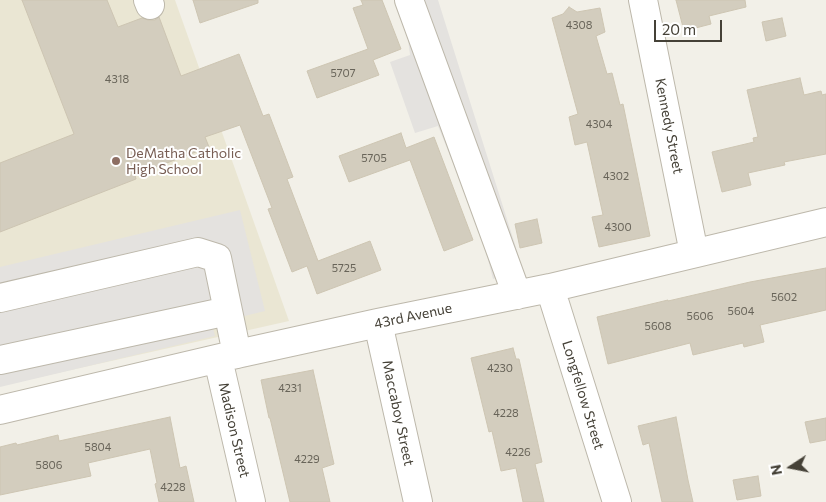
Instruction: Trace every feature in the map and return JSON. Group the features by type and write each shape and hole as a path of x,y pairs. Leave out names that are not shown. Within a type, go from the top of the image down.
{"street":[{"path":"410,0 517,295"},
{"name":"Kennedy Street","path":"643,0 694,253"},
{"name":"43rd Avenue","path":"0,410 228,356 550,288 826,222"},
{"name":"Madison Street","path":"0,298 198,252 217,258 228,311 228,356 251,502"},
{"name":"Longfellow Street","path":"550,288 617,502"},
{"path":"0,360 228,311"},
{"name":"Maccaboy Street","path":"378,323 418,502"}],"shaded area":[{"name":"DeMatha Catholic High School","path":"0,0 175,0 289,321 0,386"},
{"path":"403,0 438,0 523,270 493,279 481,233 438,126 415,133 390,62 410,55"},
{"path":"240,210 265,311 212,324 215,336 0,387 0,267"}],"building":[{"name":"DeMatha Catholic High School","path":"22,0 107,0 118,27 142,18 155,20 159,17 181,76 239,54 263,116 269,114 293,177 287,179 318,261 370,241 381,270 317,294 307,266 292,272 268,209 272,208 240,125 205,137 209,147 135,175 136,179 0,232 0,163 74,134"},
{"path":"193,0 258,0 258,3 200,23"},
{"path":"361,0 382,0 401,49 373,60 379,75 317,98 307,71 368,49 353,8 363,5"},
{"path":"676,0 745,0 746,7 709,16 711,24 684,31"},
{"path":"569,7 577,12 600,8 605,32 596,36 607,74 612,73 620,105 623,104 650,236 599,247 592,217 603,215 587,142 575,145 569,117 578,114 552,18 563,14"},
{"path":"782,18 786,36 766,41 762,22"},
{"path":"800,78 804,95 821,91 822,95 826,94 826,154 784,162 785,165 748,173 751,185 722,192 712,152 754,142 753,138 758,137 747,90"},
{"path":"401,133 406,148 434,137 473,240 444,251 410,160 349,182 339,156"},
{"path":"537,219 542,243 520,248 515,224"},
{"path":"826,268 826,310 760,325 764,342 744,347 743,343 693,355 690,343 608,364 597,317 750,282"},
{"path":"513,348 516,359 519,359 542,462 535,464 544,502 523,502 516,468 501,471 492,431 489,432 471,358"},
{"path":"313,370 334,464 322,468 330,502 290,502 261,380"},
{"path":"170,417 180,468 186,466 194,502 159,502 150,449 88,463 91,476 0,495 0,447 58,435 59,441"},
{"path":"676,417 693,502 662,502 649,443 643,445 638,426"},
{"path":"826,418 826,440 810,443 805,422"},
{"path":"758,476 761,496 737,500 733,480"}],"place":[{"name":"DeMatha Catholic High School","path":"116,161"}]}
